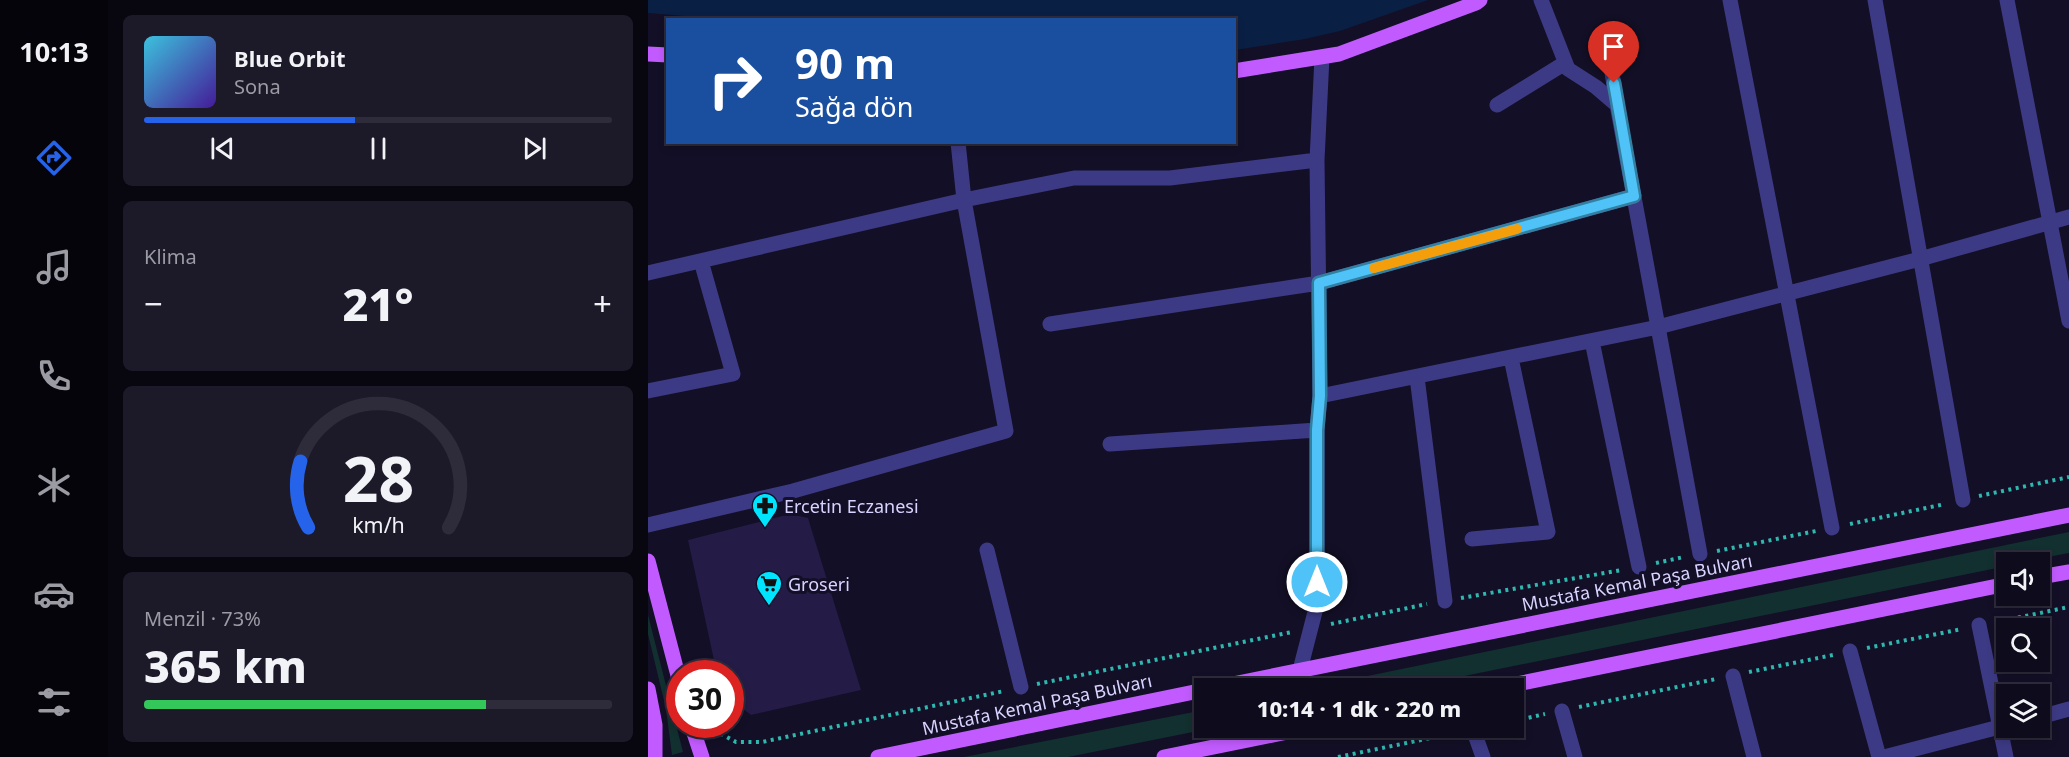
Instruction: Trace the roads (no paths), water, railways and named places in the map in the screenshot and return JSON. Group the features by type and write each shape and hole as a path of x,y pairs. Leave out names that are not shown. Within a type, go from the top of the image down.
{"main road":[{"path":"1236,70 1339,54 1480,0"},
{"path":"648,54 666,55"},
{"name":"Mustafa Kemal Paşa Bulvarı","path":"1261,678 2069,515"},
{"path":"648,561 674,660"},
{"path":"2050,576 2069,572"},
{"path":"1524,682 1996,586"},
{"path":"648,689 656,725 655,757"},
{"name":"Mustafa Kemal Paşa Bulvarı","path":"878,757 1194,692"},
{"path":"696,738 702,757"},
{"path":"1164,757 1258,738"}],"street":[{"path":"1541,0 1568,69 1596,87 1617,105"},
{"path":"1730,0 1832,528"},
{"path":"1875,0 1963,500"},
{"path":"2007,0 2069,321"},
{"path":"1607,40 1700,554"},
{"path":"1300,670 1317,604 1317,430 1320,396 1317,160 1322,57"},
{"path":"1497,105 1565,63"},
{"path":"648,525 793,491 1006,431 964,200 958,144"},
{"path":"648,273 964,200 1074,178 1170,178 1317,160"},
{"path":"1050,324 1319,283 1634,196"},
{"path":"1320,396 1658,327 1920,259 2069,217"},
{"path":"648,391 733,374 701,261"},
{"path":"1592,341 1639,567"},
{"path":"1472,539 1548,532 1510,357"},
{"path":"1417,377 1445,601"},
{"path":"1110,444 1317,430"},
{"path":"987,550 1021,687"},
{"path":"1979,625 1996,697"},
{"path":"1850,651 1879,757"},
{"path":"1733,676 1754,757"},
{"path":"2050,714 2069,709"},
{"path":"1562,711 1575,757"},
{"path":"1884,757 1996,728"},
{"path":"1476,738 1483,757"},
{"path":"2004,738 2006,757"}],"water":[{"path":"648,0 1428,0 1340,31 1236,50 1236,18 709,18 648,13"}],"place":[{"name":"Ercetin Eczanesi","path":"765,529"},
{"name":"Groseri","path":"769,607"}]}
